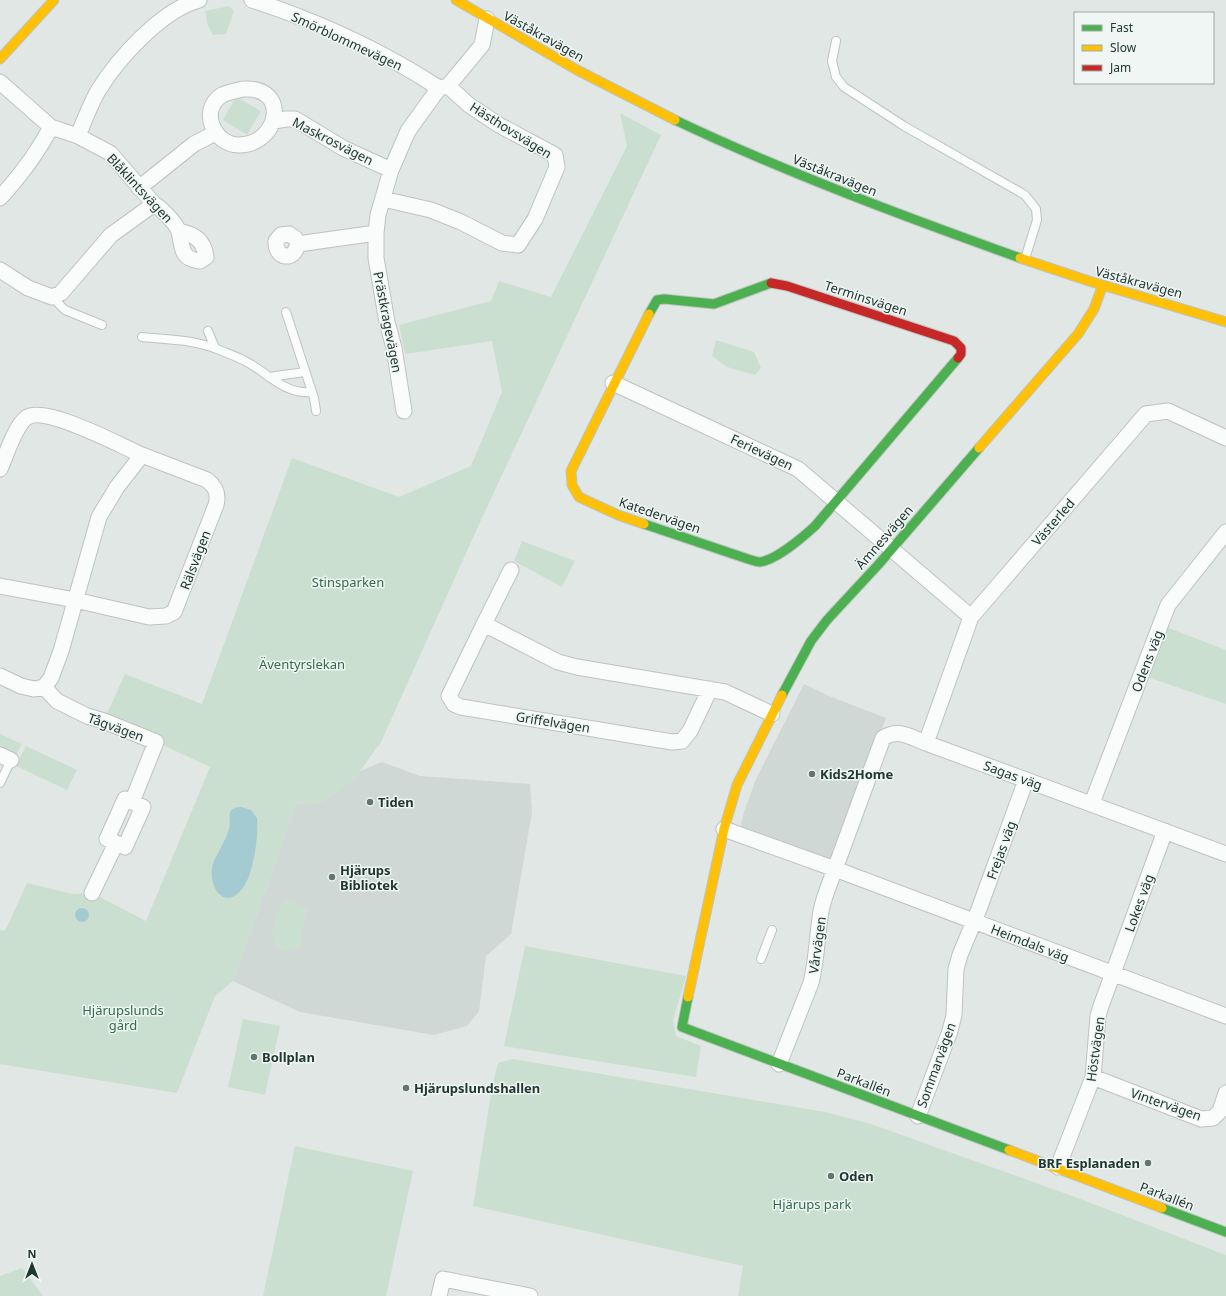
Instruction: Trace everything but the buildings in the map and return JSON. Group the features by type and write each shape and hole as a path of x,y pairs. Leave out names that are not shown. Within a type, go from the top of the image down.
{"street":[{"path":"0,59 54,0"},
{"path":"78,136 98,92 116,66 145,34 176,9 199,0"},
{"name":"Smörblommevägen","path":"252,0 323,27 444,87"},
{"name":"Väståkravägen","path":"456,0 487,19 666,115 786,170 891,212 1102,287 1189,310 1226,322"},
{"name":"Prästkragevägen","path":"404,411 394,348 387,322 376,258 376,232 391,170 408,131 444,87 482,45 487,19"},
{"name":"Blåklintsvägen","path":"0,82 51,127 78,136 110,153 139,188 154,204 161,208 178,231"},
{"name":"Hästhovsvägen","path":"383,199 431,210 461,222 502,243 518,245 535,219 557,167 555,155 500,125 444,87"},
{"name":"Maskrosvägen","path":"253,89 264,92 270,99 274,121 268,132 249,145 226,143 215,133 211,122 211,111 215,102 222,95 253,89"},
{"name":"Maskrosvägen","path":"274,121 286,118 295,119 343,148 391,170"},
{"path":"0,198 21,175 36,154 51,127"},
{"path":"139,188 194,144 215,133"},
{"path":"0,270 28,288 52,297 61,293 111,235 154,204"},
{"path":"298,244 376,232"},
{"name":"Terminsvägen","path":"613,383 657,300 664,299 714,304 771,283 787,286 954,341 962,348 961,354 957,360 891,434 837,502"},
{"name":"Ämnesvägen","path":"724,829 737,786 772,714 811,641 827,620 892,549 1092,316 1099,300 1102,287"},
{"name":"Ferievägen","path":"613,383 798,469 892,549"},
{"name":"Katedervägen","path":"613,383 571,471 572,485 579,497 618,515 759,562 769,559 803,538 837,502"},
{"name":"Västerled","path":"971,617 1146,414 1168,411 1226,438"},
{"name":"Rälsvägen","path":"0,469 19,425 32,414 48,414 142,455 207,480 213,484 217,491 216,505 178,605 174,612 166,616 154,617 0,586"},
{"path":"0,676 21,686 34,689 47,683 75,600 99,517 117,487 142,455"},
{"name":"Odens väg","path":"1092,803 1168,606 1226,532"},
{"path":"835,869 883,738 891,733 898,733 926,743 971,617 892,549"},
{"name":"Griffelvägen","path":"511,570 450,696 454,704 461,707 672,742 682,741 690,731 710,689"},
{"path":"484,624 558,662 628,676 725,692 772,714"},
{"name":"Tågvägen","path":"47,683 57,700 87,716 104,721 156,742 132,802 143,807 125,847 116,843 92,893"},
{"name":"Sagas väg","path":"926,743 1092,803 1226,854"},
{"name":"Frejas väg","path":"975,921 1026,780"},
{"name":"Heimdals väg","path":"724,829 975,921 1112,975 1226,1016"},
{"name":"Parkallén","path":"724,829 682,1027 1226,1232"},
{"name":"Lokes väg","path":"1112,975 1165,831"},
{"name":"Vårvägen","path":"779,1064 811,983 815,969 824,898 835,869"},
{"name":"Sommarvägen","path":"918,1116 950,1032 954,1015 956,969 975,921"},
{"name":"Höstvägen","path":"1058,1168 1093,1077 1098,1016 1112,975"},
{"name":"Vintervägen","path":"1093,1077 1202,1119 1213,1118 1220,1111 1226,1094"},
{"path":"439,1296 443,1279 530,1296"}],"lane":[{"path":"836,41 832,61 836,77 844,87 921,136 1025,195 1036,208 1037,220 1024,260"},
{"path":"52,297 65,310 102,325"},
{"path":"286,312 312,392 316,410"},
{"path":"208,331 215,348"},
{"path":"142,338 188,340 215,348 245,361 289,389 303,393 312,392"},
{"path":"269,377 305,372"},
{"path":"0,783 5,758"},
{"path":"761,959 772,930"}],"shaded area":[{"name":"Kids2Home","path":"804,684 829,696 886,718 832,860 739,834 744,812 756,779"},
{"path":"382,762 420,776 530,784 532,812 511,934 486,956 479,1011 467,1026 434,1035 300,1012 233,981 296,804 321,802 355,778 360,771"}],"green space":[{"path":"229,6 234,11 226,34 213,35 207,23 205,11"},
{"path":"236,97 261,111 247,135 223,120"},
{"name":"Stinsparken","path":"620,113 661,135 481,520 381,742 355,778 336,793 321,802 296,804 233,981 215,996 177,1093 0,1064 0,930 5,931 27,883 73,894 92,893 146,921 210,767 105,718 125,674 202,704 292,458 399,497 471,466 502,392 492,341 405,354 399,325 491,301 499,281 551,297 627,146"},
{"path":"716,340 754,352 761,368 755,375 727,367 712,356"},
{"path":"522,541 575,561 562,587 514,561"},
{"path":"1166,627 1226,650 1226,704 1147,677"},
{"path":"0,734 22,744 16,755 0,747"},
{"path":"26,746 77,770 67,790 16,766"},
{"path":"285,901 293,901 307,909 300,947 285,950 280,949 276,945 273,928 275,916"},
{"path":"525,946 686,976 673,1021 676,1036 701,1046 696,1077 504,1046"},
{"name":"Bollplan","path":"243,1019 280,1026 265,1095 228,1087"},
{"name":"Hjärups park","path":"513,1059 825,1112 871,1124 1078,1198 1226,1255 1226,1296 738,1296 743,1266 473,1206 493,1082 498,1063"},
{"path":"295,1146 413,1171 386,1296 263,1296"},
{"path":"22,1268 43,1296 0,1296 0,1276"}],"water":[{"path":"241,807 251,810 257,818 257,835 252,866 246,883 236,895 230,898 224,897 216,889 213,883 212,868 229,829 230,814 232,809"},
{"path":"79,908 85,908 89,912 89,918 85,922 79,922 75,918 75,912"}],"traffic: fast":[{"path":"675,120 803,176 1020,258"},
{"path":"649,314 657,300 664,299 714,304 771,283"},
{"path":"644,524 756,561 760,562 774,557 804,536 815,526 958,358"},
{"path":"782,695 811,641 827,620 878,565 979,448"},
{"path":"688,997 682,1027 1009,1150"},
{"path":"1162,1208 1226,1232"}],"traffic: slow":[{"path":"0,59 54,0"},
{"path":"456,0 577,70 675,120"},
{"path":"1020,258 1089,281 1226,322"},
{"path":"979,448 1078,334 1094,309 1102,287"},
{"path":"644,524 618,515 579,497 572,485 571,471 649,314"},
{"path":"688,997 724,829 737,785 782,695"},
{"path":"1009,1150 1162,1208"}],"traffic: jam":[{"path":"771,283 787,286 954,341 961,348 961,354 958,358"}],"place":[{"name":"Kids2Home","path":"812,774"},
{"name":"Tiden","path":"370,802"},
{"name":"Hjärups Bibliotek","path":"332,877"},
{"name":"Bollplan","path":"254,1057"},
{"name":"Hjärupslundshallen","path":"406,1088"},
{"name":"BRF Esplanaden","path":"1148,1163"},
{"name":"Oden","path":"831,1176"}],"park label":[{"name":"Äventyrslekan","path":"302,664"},
{"name":"Hjärupslunds gård","path":"123,1018"}]}
